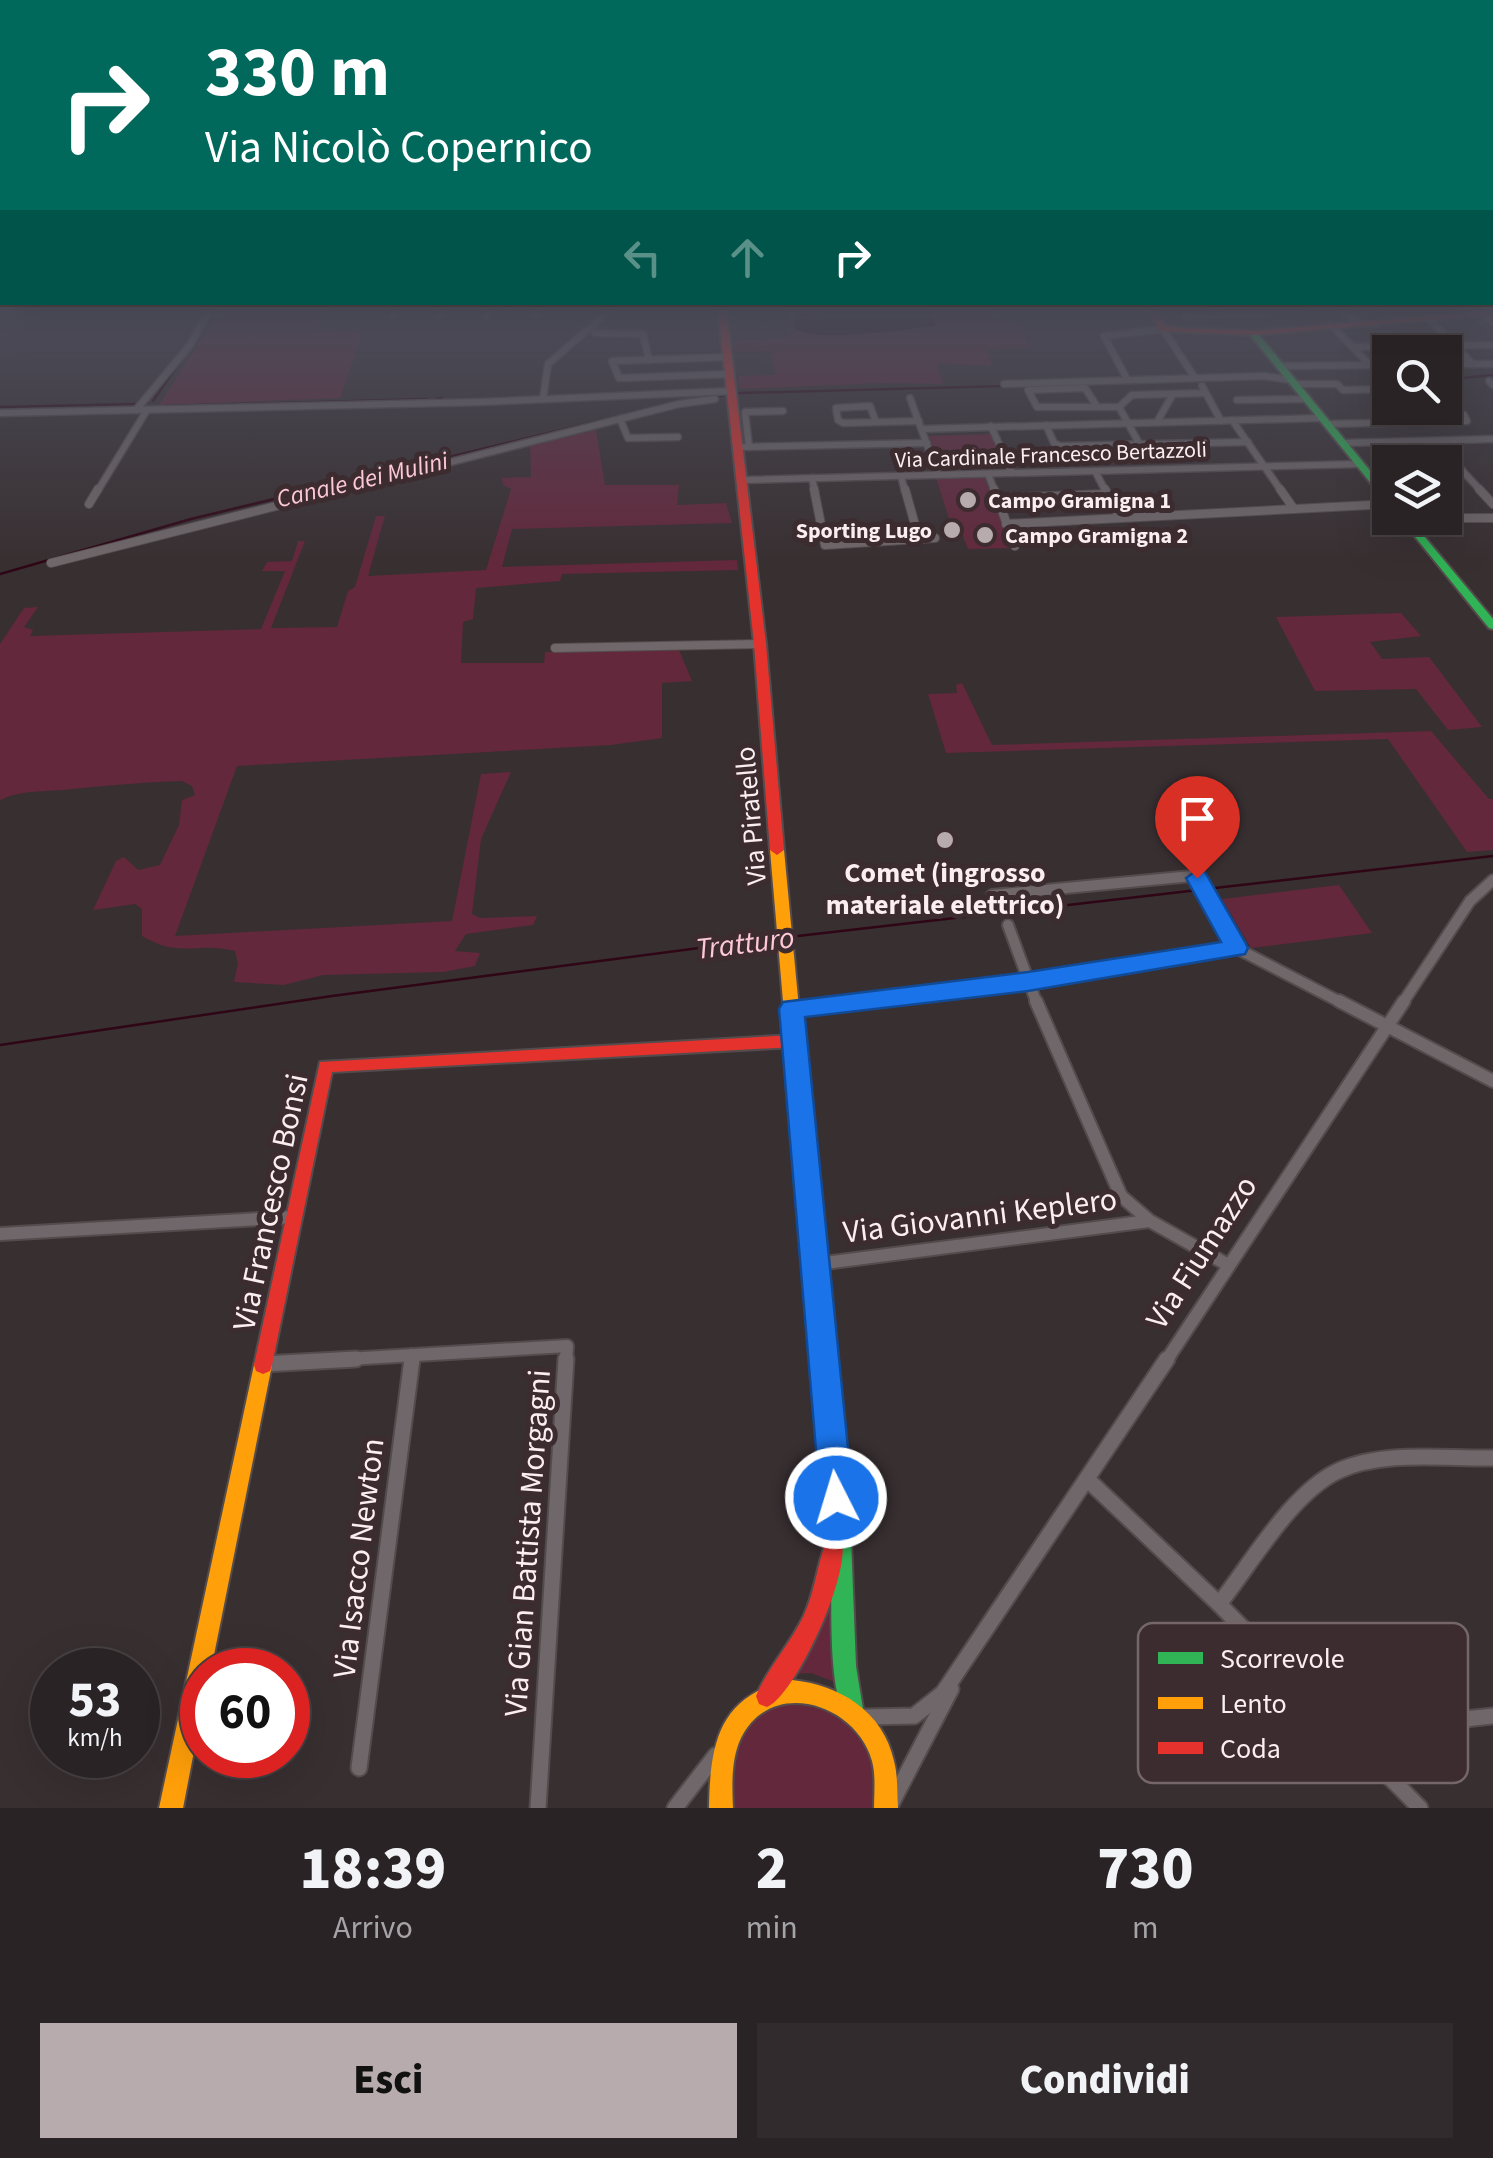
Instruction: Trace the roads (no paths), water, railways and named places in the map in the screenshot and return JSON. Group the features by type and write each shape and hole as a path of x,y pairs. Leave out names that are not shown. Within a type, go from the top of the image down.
{"main road":[{"path":"1303,393 1372,479"},
{"name":"Via Piratello","path":"732,394 744,447 742,480 842,1557 845,1666 856,1712"},
{"path":"1420,535 1493,626"},
{"name":"Via Francesco Bonsi","path":"171,1808 325,1066 794,1041"},
{"name":"Via Piratello","path":"729,1738 745,1714 766,1697 802,1647 826,1600 836,1498"},
{"path":"766,1697 801,1688 819,1690 856,1712 880,1750 886,1771 888,1808"},
{"path":"721,1808 720,1768 729,1738"}],"street":[{"path":"136,410 150,393"},
{"path":"543,400 544,393"},
{"path":"1030,393 1037,406 1118,406 1132,395 1178,393"},
{"path":"1088,393 1096,405"},
{"path":"1205,393 1221,420"},
{"path":"1237,400 1257,393"},
{"path":"0,413 732,394"},
{"path":"51,562 732,394"},
{"path":"1158,420 1173,394"},
{"path":"910,398 938,475"},
{"path":"782,402 784,416 745,412 744,447 927,442"},
{"path":"876,422 868,406 836,408 841,422 991,426 1158,420 1467,421 1464,416"},
{"path":"1118,406 1140,445"},
{"path":"89,504 147,410"},
{"path":"620,419 628,438 678,437"},
{"path":"1232,420 1294,508"},
{"path":"1046,425 1054,443 1060,446 1248,442"},
{"path":"991,426 1012,473"},
{"path":"1435,440 1493,504"},
{"path":"1342,443 1493,440"},
{"name":"Via Cardinale Francesco Bertazzoli","path":"858,462 862,477"},
{"name":"Via Cardinale Francesco Bertazzoli","path":"742,480 1360,464"},
{"path":"1095,471 1120,518"},
{"path":"988,474 1015,546"},
{"path":"902,476 919,539"},
{"path":"812,478 825,545 935,538"},
{"path":"997,498 1107,494"},
{"path":"1006,524 1372,503"},
{"path":"1462,519 1493,518"},
{"path":"556,648 760,644"},
{"path":"992,895 1192,876 1201,882 1236,948 1493,1081"},
{"name":"Via Fiumazzo","path":"856,1712 901,1722 916,1718 964,1664 1470,901 1493,880"},
{"path":"1008,925 1028,982 1116,1188 1130,1206 1150,1220 1228,1265"},
{"path":"792,1009 1028,982 1236,948"},
{"path":"0,1234 293,1217"},
{"name":"Via Giovanni Keplero","path":"817,1264 1150,1220"},
{"name":"Via Gian Battista Morgagni","path":"263,1364 567,1346 538,1808"},
{"name":"Via Isacco Newton","path":"359,1768 412,1355"},
{"path":"1220,1604 1309,1492 1338,1471 1380,1463 1493,1458"},
{"path":"1088,1479 1239,1623"},
{"name":"Via Fiumazzo","path":"888,1808 964,1664"},
{"path":"1468,1719 1493,1716"},
{"path":"675,1808 729,1738"},
{"path":"1396,1783 1420,1808"}],"waterway":[{"path":"153,401 158,393"},
{"name":"Canale dei Mulini","path":"688,400 726,395"},
{"path":"436,399 442,398"},
{"path":"165,406 428,399"},
{"path":"0,407 136,404"},
{"name":"Canale dei Mulini","path":"0,574 191,519 603,420"},
{"name":"Tratturo","path":"1206,889 1493,856"},
{"name":"Tratturo","path":"789,937 1198,890"},
{"name":"Tratturo","path":"0,1045 332,996 776,938"}],"place":[{"name":"Campo Gramigna 1","path":"968,500"},
{"name":"Sporting Lugo","path":"952,530"},
{"name":"Campo Gramigna 2","path":"985,535"},
{"name":"Comet (ingrosso materiale elettrico)","path":"945,840"}]}
